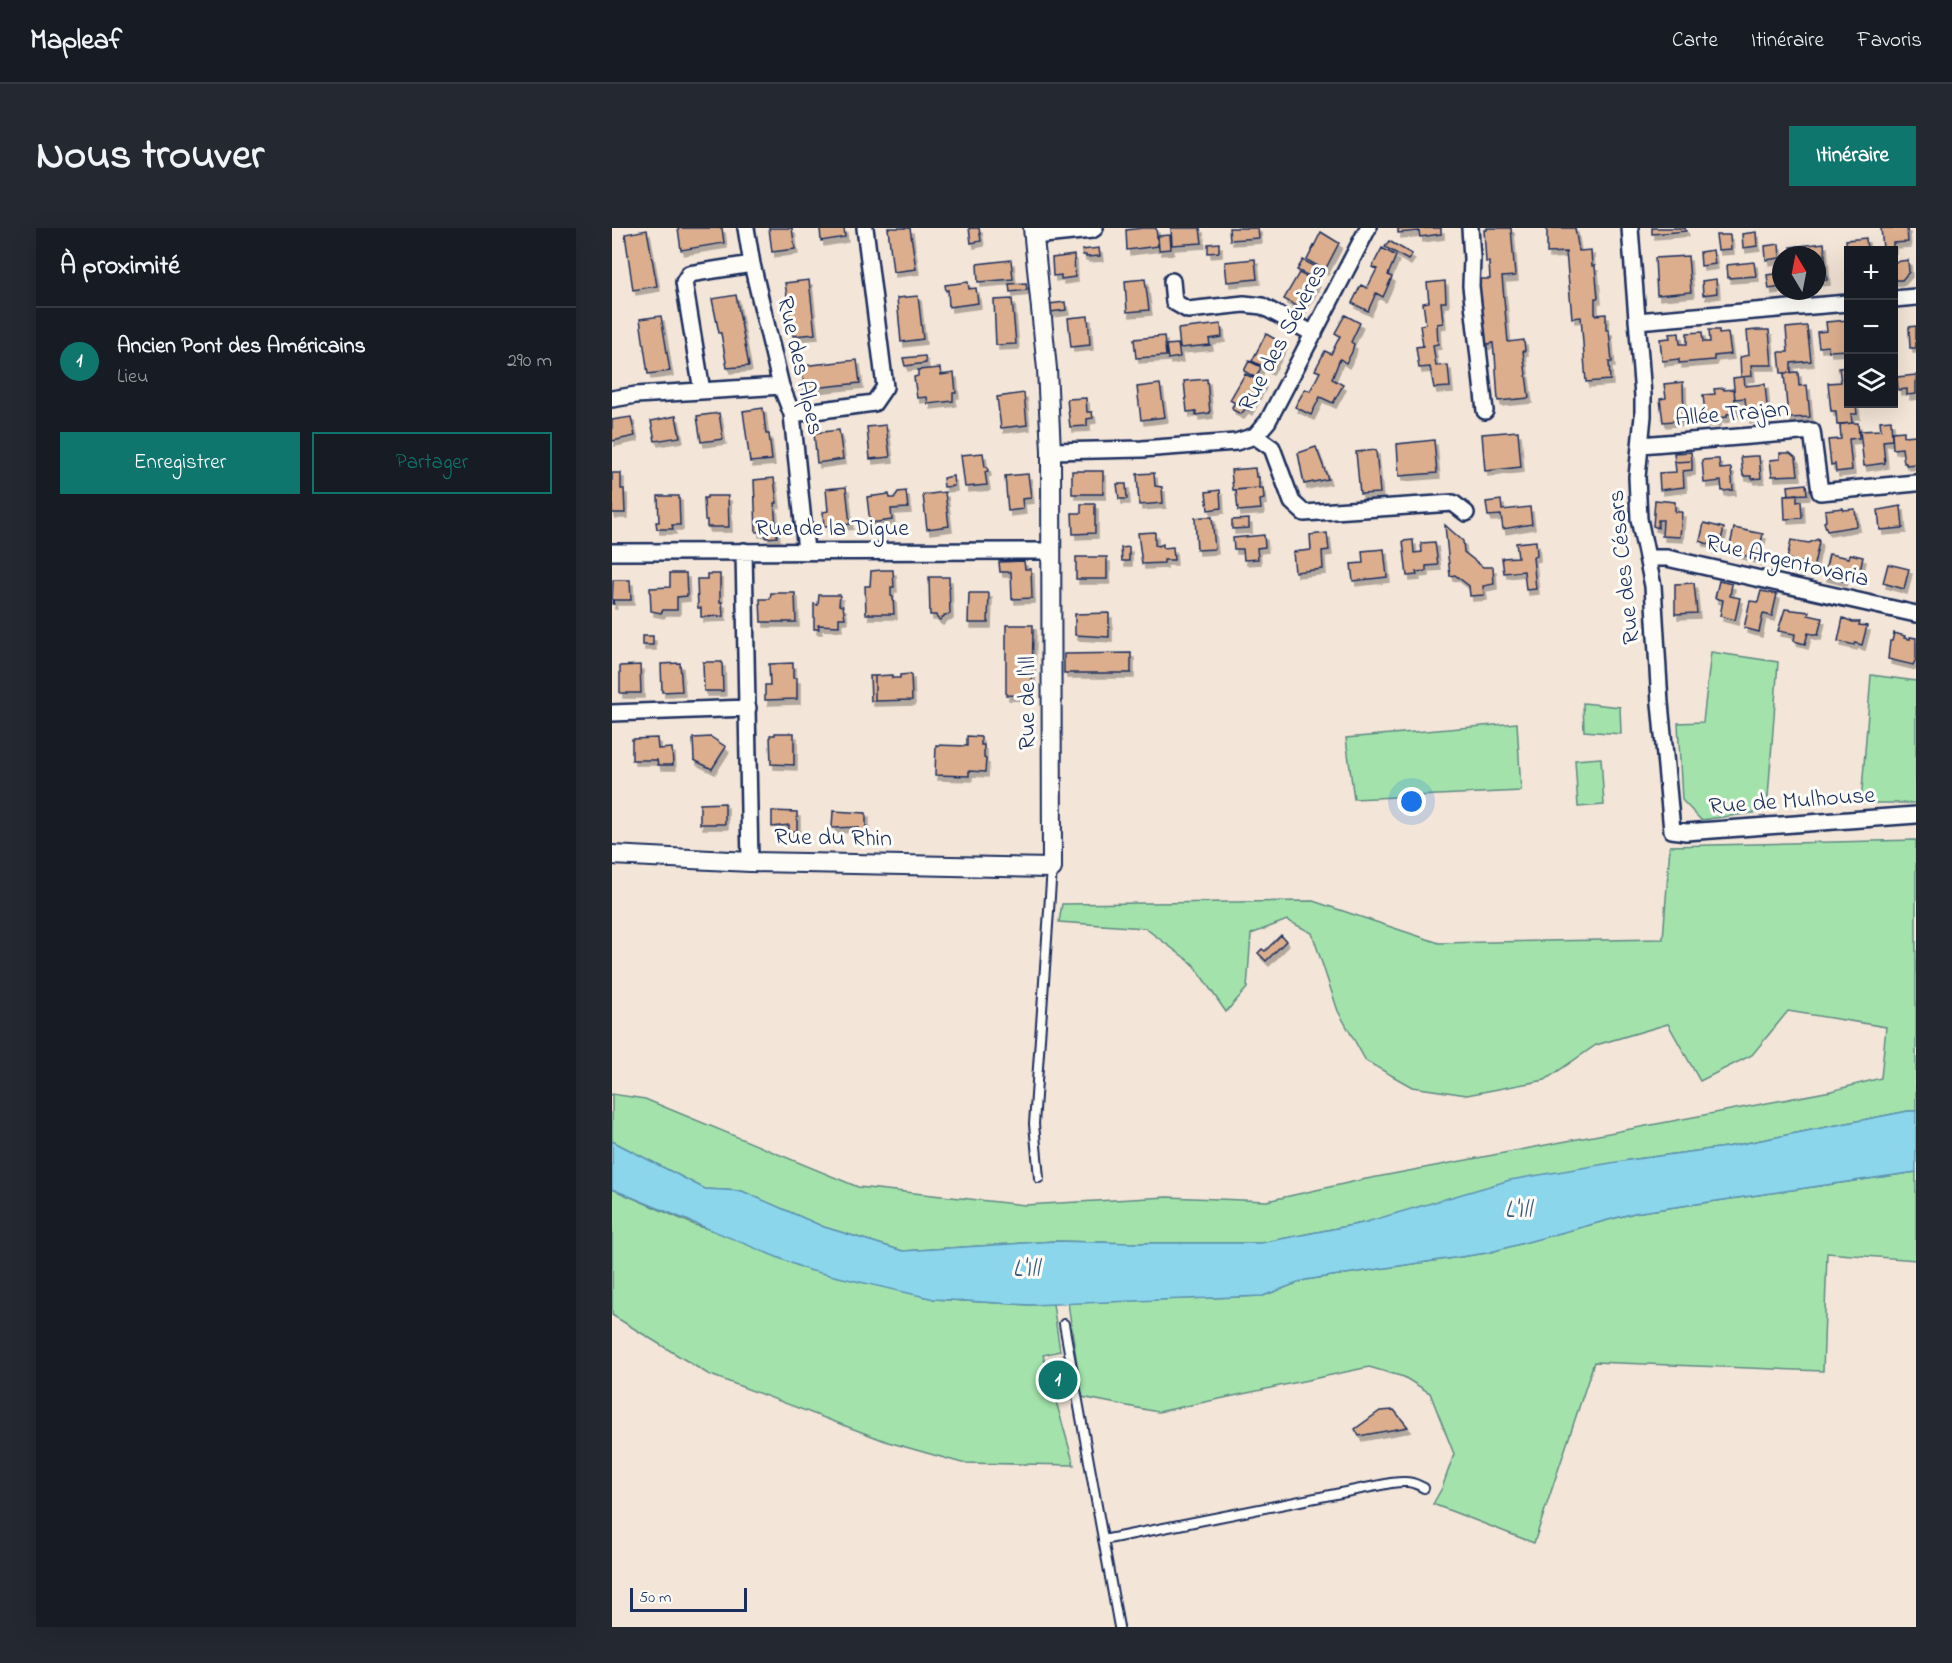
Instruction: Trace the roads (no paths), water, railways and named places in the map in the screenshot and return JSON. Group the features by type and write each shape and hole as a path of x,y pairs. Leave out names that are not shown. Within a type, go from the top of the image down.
{"street":[{"name":"Rue des Alpes","path":"746,228 752,264 781,386 792,414 806,551"},
{"path":"792,414 874,403 885,387 865,228"},
{"path":"1034,232 1095,228"},
{"name":"Rue des Sévères","path":"1255,436 1268,421 1368,228"},
{"path":"1470,228 1471,286 1485,411"},
{"name":"Rue des Césars","path":"1630,228 1643,396 1637,477 1639,519 1653,586 1662,726 1672,830"},
{"name":"Rue de l'Ill","path":"1034,232 1047,369 1051,451 1052,868"},
{"path":"702,391 684,282 689,274 752,264"},
{"path":"1172,281 1174,302 1188,310 1244,304 1262,306 1314,334"},
{"path":"1898,299 1916,297"},
{"path":"1636,321 1844,303"},
{"path":"612,399 781,386"},
{"name":"Allée Trajan","path":"1641,445 1812,431 1820,492 1916,483"},
{"path":"1051,451 1142,449 1236,442 1255,436 1272,448 1292,502 1305,513 1454,503 1466,513"},
{"path":"744,551 750,862"},
{"name":"Rue de la Digue","path":"612,552 1052,551"},
{"name":"Rue Argentovaria","path":"1648,558 1667,558 1916,614"},
{"path":"612,713 748,708"},
{"name":"Rue de Mulhouse","path":"1672,830 1686,832 1916,816"},
{"name":"Rue du Rhin","path":"612,855 750,862 1052,868"}],"lane":[{"name":"Rue de l'Ill","path":"1038,1178 1034,1124 1052,868"},
{"path":"1064,1324 1119,1627"},
{"path":"1103,1540 1391,1483 1415,1482 1424,1488"}],"water":[{"name":"L'Ill","path":"1916,1111 1916,1172 1634,1213 1487,1253 1305,1280 1263,1296 1030,1305 934,1299 808,1270 612,1189 612,1141 705,1189 742,1191 824,1227 903,1251 1055,1241 1261,1243 1363,1223 1510,1180 1726,1147"}],"place":[{"name":"Ancien Pont des Américains","path":"1058,1380"}]}
